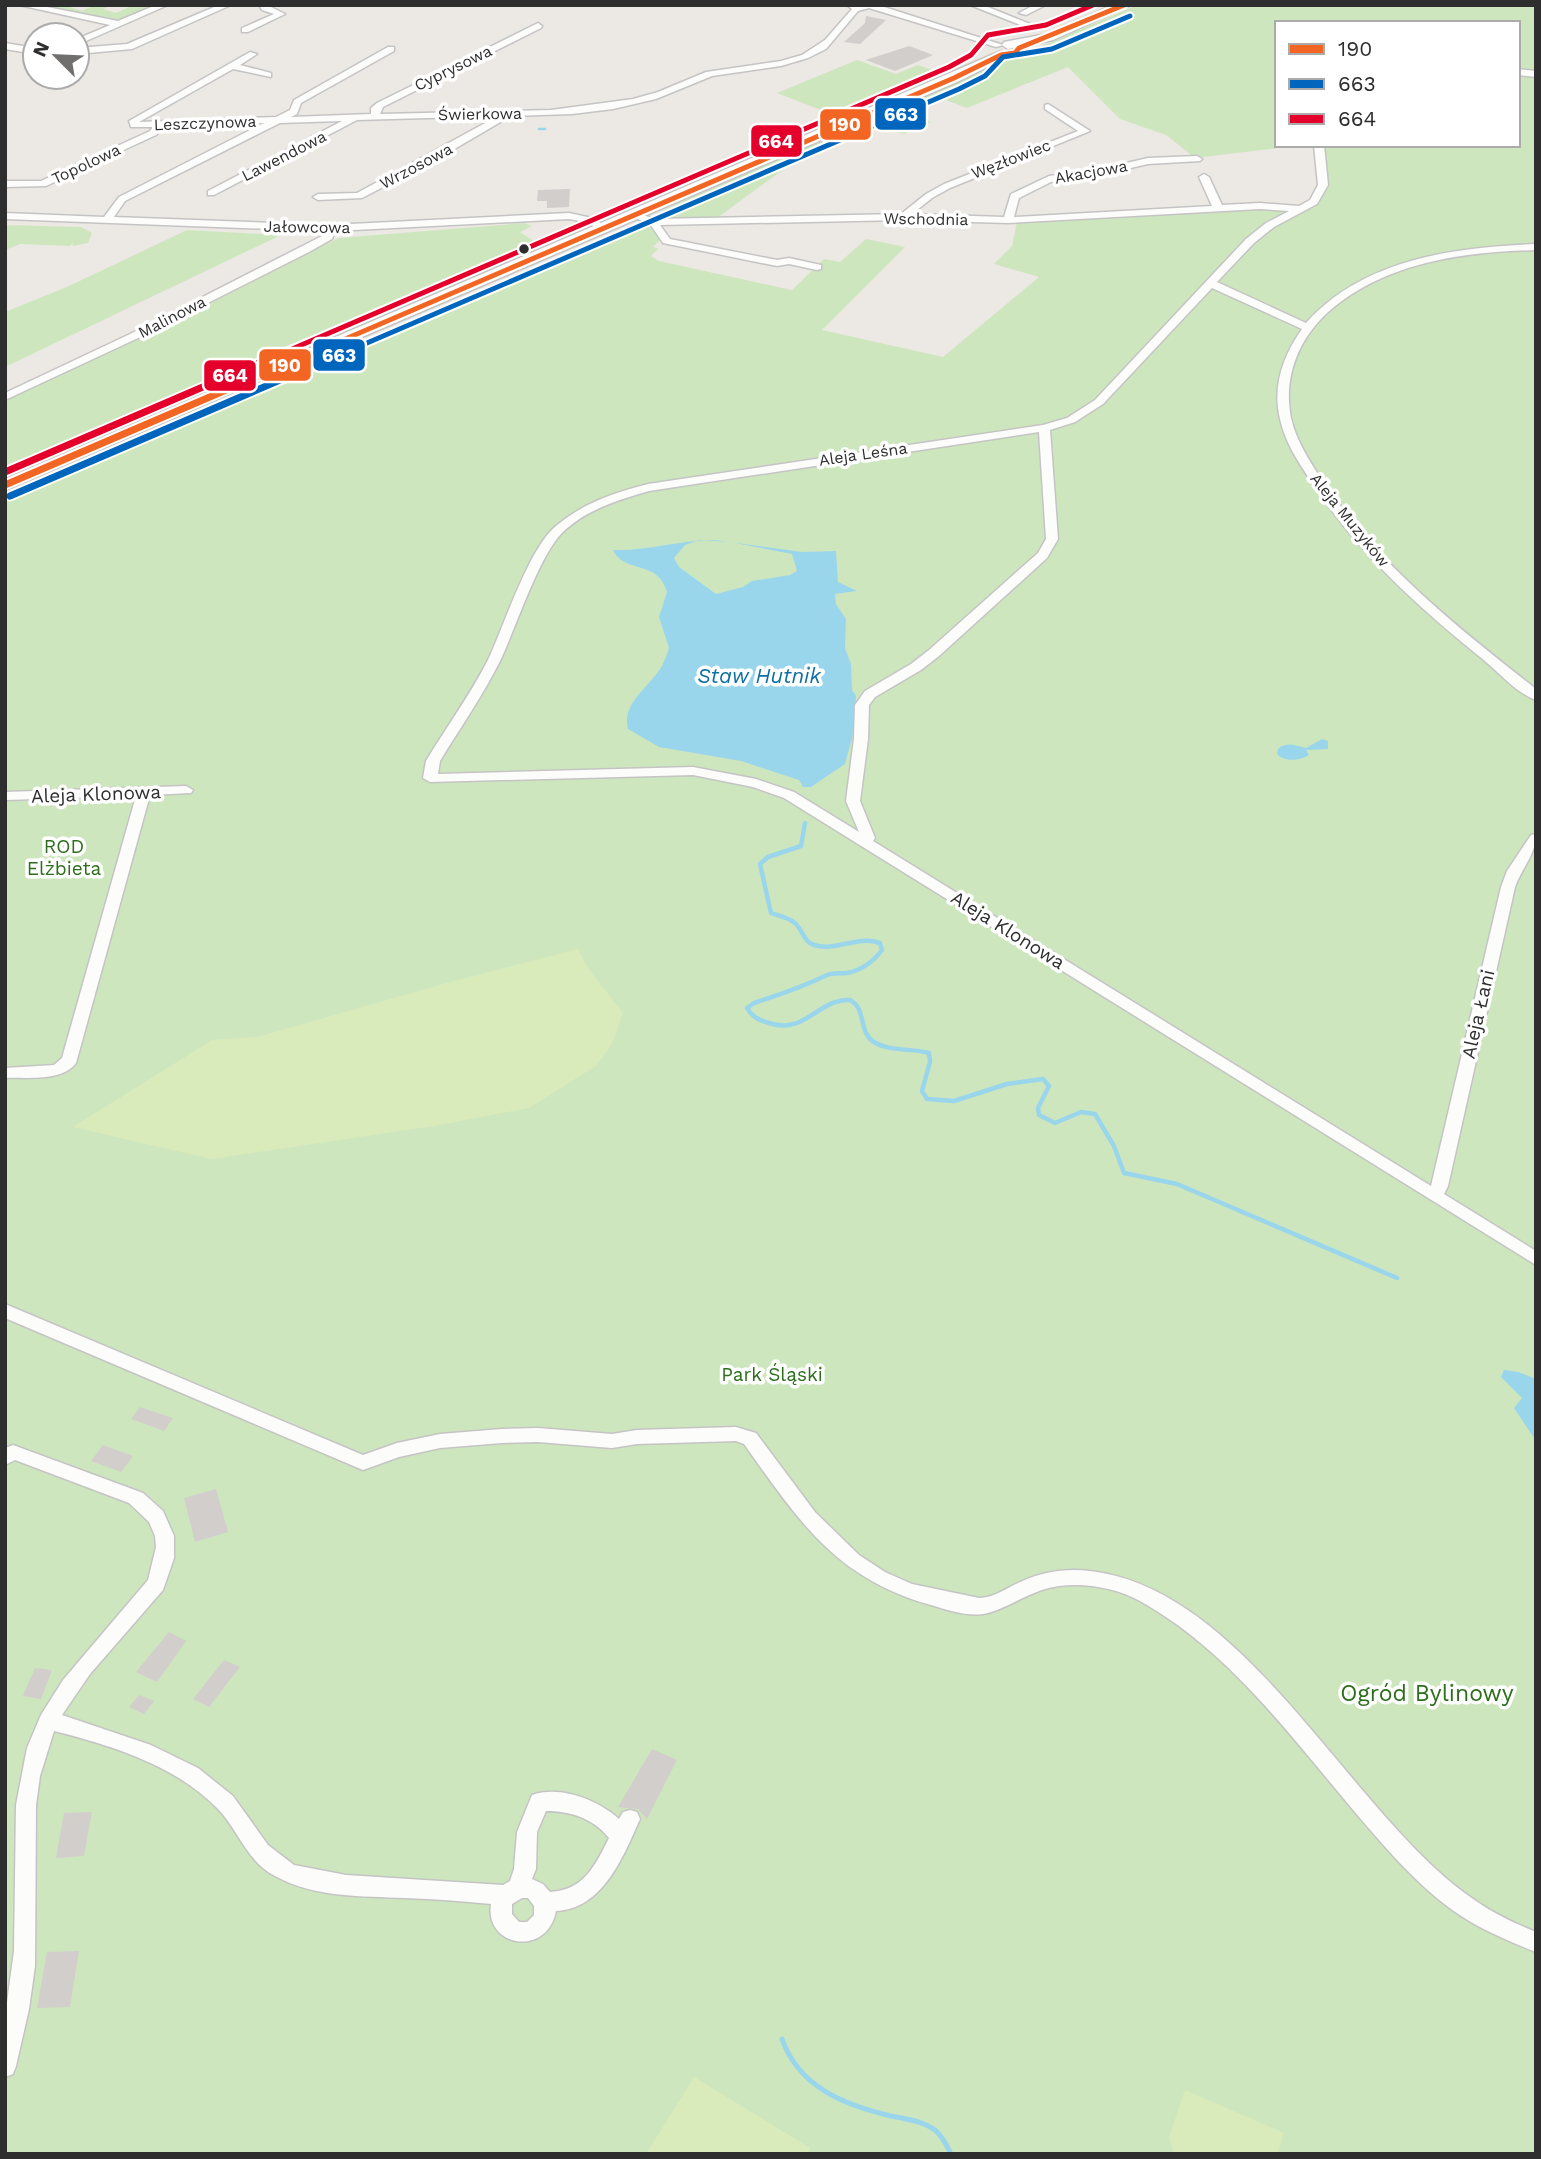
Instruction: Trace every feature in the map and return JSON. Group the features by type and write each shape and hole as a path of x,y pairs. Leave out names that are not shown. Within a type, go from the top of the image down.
{"street":[{"path":"23,5 118,24"},
{"path":"91,35 164,5"},
{"path":"91,50 129,47 227,5"},
{"path":"245,30 281,14 263,5"},
{"path":"845,5 910,19 1001,49"},
{"path":"974,5 1031,26 1020,30"},
{"path":"1023,13 1042,5"},
{"path":"5,485 957,77 1001,49 1040,40 1125,5"},
{"name":"Świerkowa","path":"107,220 122,199 276,120 508,114 609,107 658,95 716,72 796,60 827,43 858,7"},
{"name":"Cyprysowa","path":"375,117 376,108 380,105 538,26"},
{"path":"276,120 294,111 297,102 391,49"},
{"path":"232,66 253,54"},
{"path":"232,66 268,75"},
{"name":"Leszczynowa","path":"232,66 134,121 134,125 276,120"},
{"name":"Węzłowiec","path":"903,217 929,196 947,186 1085,131 1048,107"},
{"name":"Wrzosowa","path":"318,197 359,196 508,114"},
{"name":"Lawendowa","path":"211,193 308,145 354,118"},
{"name":"Topolowa","path":"5,184 43,184 153,133 161,124"},
{"name":"Aleja Leśna","path":"429,778 433,761 493,662 543,550 558,530 585,511 611,498 685,480 1044,428 1071,419 1099,402 1259,233 1314,202 1323,185 1319,147"},
{"name":"Akacjowa","path":"1007,220 1014,195 1049,179 1096,173 1148,161 1196,159"},
{"path":"1204,177 1218,208"},
{"name":"Wschodnia","path":"635,216 655,222 903,217 1007,220 1260,206 1302,209"},
{"name":"Jałowcowa","path":"5,216 331,228 564,216 581,218 606,229"},
{"path":"655,222 654,227 667,241 777,263 789,261 817,268"},
{"name":"Malinowa","path":"5,397 305,250 328,237 331,228"},
{"name":"Aleja Muzyków","path":"1536,247 1450,254 1396,269 1356,287 1327,307 1307,327 1287,366 1283,406 1290,432 1316,481 1360,537 1413,595 1460,637 1536,696"},
{"path":"1212,284 1307,327"},
{"path":"865,841 868,838 867,831 853,801 861,739 862,705 876,692 925,660 1044,555 1052,539 1044,428"},
{"name":"Aleja Klonowa","path":"429,778 668,770 715,773 789,795 1536,1259"},
{"name":"Aleja Klonowa","path":"5,796 186,790"},
{"path":"5,1073 57,1070 65,1066 70,1059 144,793"},
{"name":"Aleja Łani","path":"1434,1195 1440,1186 1508,887 1514,871 1536,838"},
{"path":"5,1311 123,1358 293,1435 363,1463 397,1450 440,1441 502,1436 538,1435 612,1441 637,1437 723,1434 750,1438 807,1516 834,1547 885,1581 919,1595 972,1606 985,1606 1053,1578 1090,1579 1143,1593 1225,1653 1321,1757 1399,1849 1442,1892 1504,1930 1536,1942"},
{"path":"5,1458 13,1451 136,1498 151,1509 163,1527 166,1539 163,1566 156,1584 92,1660 48,1721 28,1786 25,1955 19,2012 5,2066"},
{"path":"48,1721 86,1729 110,1738 153,1756 193,1778 224,1801 268,1861 288,1873 319,1882 343,1884 513,1892 533,1890 545,1902 545,1914 539,1925 527,1932 515,1932 505,1926 499,1914 513,1892 525,1869 527,1832 539,1802 561,1801 601,1815 612,1824 625,1828 601,1872 586,1891 573,1899 545,1902"}],"green space":[{"path":"36,5 64,5 82,11 95,5 111,5 103,9 116,13 129,7 125,5 156,5 126,16 129,18 119,22"},
{"name":"Park Śląski","path":"1137,5 1536,5 1536,2154 5,2154 5,1077 62,1071 149,790 5,792 5,495 533,271 633,225 649,226 661,239 653,247 658,249 651,256 659,261 792,290 824,259 840,262 866,239 905,247 822,330 943,357 1039,277 994,264 1012,246 1017,222 1259,207 1300,211 1316,197 1319,190 1322,174 1318,147 1520,147 1520,21 1275,21 1275,147 1287,147 1195,158 1166,135 1120,119 1068,67 967,108 938,97 906,110 931,122 904,134 869,126 804,154 713,221 690,221 689,217 670,217 668,221 655,218 656,214"},
{"path":"857,60 896,74 918,65 949,76 794,142 783,139 831,114 777,93"},
{"path":"524,223 532,226 520,232 534,241 5,473 5,399 339,238"},
{"path":"5,225 81,227 92,233 88,243 72,246 74,242 70,246 20,244 5,250"},
{"path":"187,230 281,235 5,367 5,312 69,286"},
{"name":"ROD Elżbieta","path":"141,797 69,1057 49,1069 5,1066 5,801"},
{"path":"578,949 588,968 623,1013 612,1044 596,1066 529,1108 434,1126 211,1159 73,1127 212,1040 257,1037"},
{"path":"694,2077 810,2148 807,2154 646,2154"},
{"path":"1185,2090 1284,2133 1277,2154 1174,2154 1169,2137"}],"water":[{"name":"Staw Hutnik","path":"696,541 685,545 674,558 679,567 716,594 743,587 752,581 790,575 797,571 792,554 733,543 802,552 836,551 838,582 857,591 835,594 836,604 846,619 845,648 851,664 852,690 856,696 854,731 845,764 811,787 803,787 799,780 741,761 659,747 628,729 627,720 631,705 659,670 669,648 659,617 667,592 656,575 625,562 613,550"},
{"path":"1322,739 1328,741 1328,749 1306,750 1309,755 1292,760 1277,754 1278,749 1285,745 1306,748"},
{"path":"1504,1370 1536,1379 1536,1441 1514,1408 1522,1398 1501,1377"}],"building":[{"path":"866,16 886,20 860,44 844,42 865,23"},
{"path":"909,46 933,55 895,71 866,60"},
{"path":"570,189 569,207 547,208 547,201 537,201 538,190"},
{"path":"140,1407 173,1418 164,1431 131,1419"},
{"path":"103,1445 133,1456 121,1472 91,1461"},
{"path":"216,1489 228,1532 195,1542 184,1498"},
{"path":"169,1632 186,1641 157,1682 136,1672"},
{"path":"224,1660 240,1667 209,1707 193,1699"},
{"path":"35,1668 52,1670 41,1699 23,1696"},
{"path":"139,1695 154,1701 144,1714 129,1707"},
{"path":"652,1749 677,1760 647,1819 638,1809 618,1807"},
{"path":"92,1812 84,1856 56,1858 64,1813"},
{"path":"79,1951 70,2007 37,2008 47,1952"}],"waterway":[{"path":"539,129 545,129"},
{"path":"805,823 801,846 768,857 760,864 771,913 794,922 814,945 830,947 871,941 880,943 882,950 871,962 858,970 828,975 754,1003 747,1008 754,1016 769,1023 793,1024 829,1005 850,1000 859,1009 866,1032 874,1042 887,1047 929,1053 930,1062 922,1091 927,1099 954,1101 1007,1084 1043,1079 1049,1086 1038,1108 1039,1115 1055,1123 1081,1112 1095,1114 1114,1146 1124,1173 1177,1184 1397,1278"},
{"path":"782,2039 800,2070 825,2091 857,2106 926,2125 941,2136 951,2154"}],"transit line":[{"name":"664","path":"5,472 949,67 971,55 988,35 1046,25 1093,5"},
{"name":"190","path":"5,485 954,78 1001,55 1015,53 1019,48 1124,5"},
{"name":"663","path":"10,496 959,89 985,76 1003,57 1052,49 1130,16"}],"park label":[{"name":"Ogród Bylinowy","path":"1427,1693"}]}
